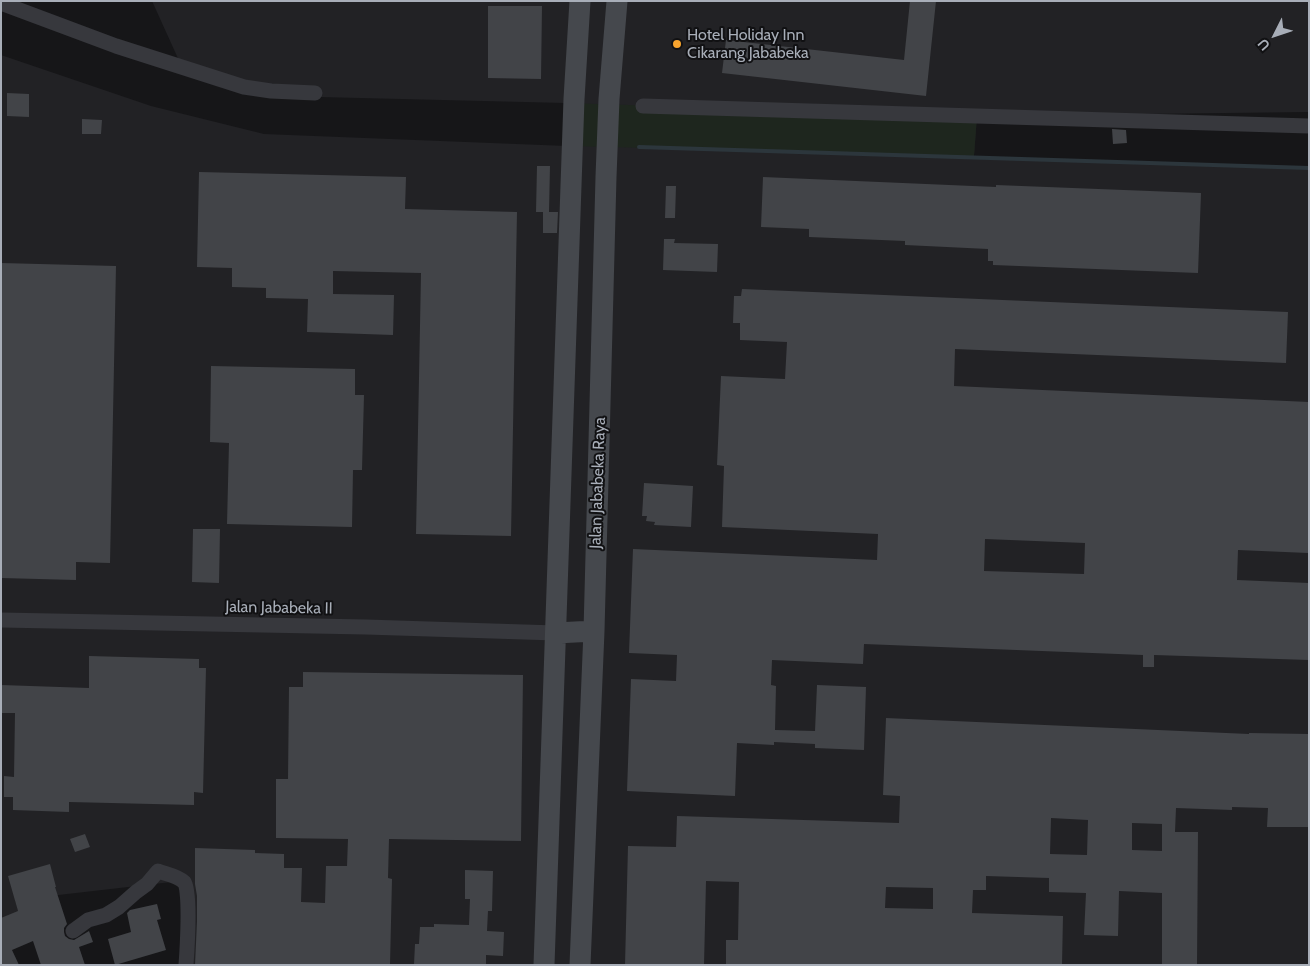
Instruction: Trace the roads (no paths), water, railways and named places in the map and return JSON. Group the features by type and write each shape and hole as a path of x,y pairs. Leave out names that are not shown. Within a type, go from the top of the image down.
{"main road":[{"path":"544,965 571,174 580,1"},
{"name":"Jalan Jababeka Raya","path":"580,965 594,631 606,177 609,102 617,1"},
{"path":"556,633 594,631"}],"street":[{"path":"1,3 116,46 244,87 271,92 315,93"},
{"path":"643,106 1309,126"},
{"name":"Jalan Jababeka II","path":"1,620 366,627 556,633"},
{"path":"73,931 88,920 120,907 147,884 158,871 182,880 186,885 188,918 186,965"}],"waterway":[{"path":"639,147 1309,168"}],"place":[{"name":"Hotel Holiday Inn Cikarang Jababeka","path":"677,44"}]}
